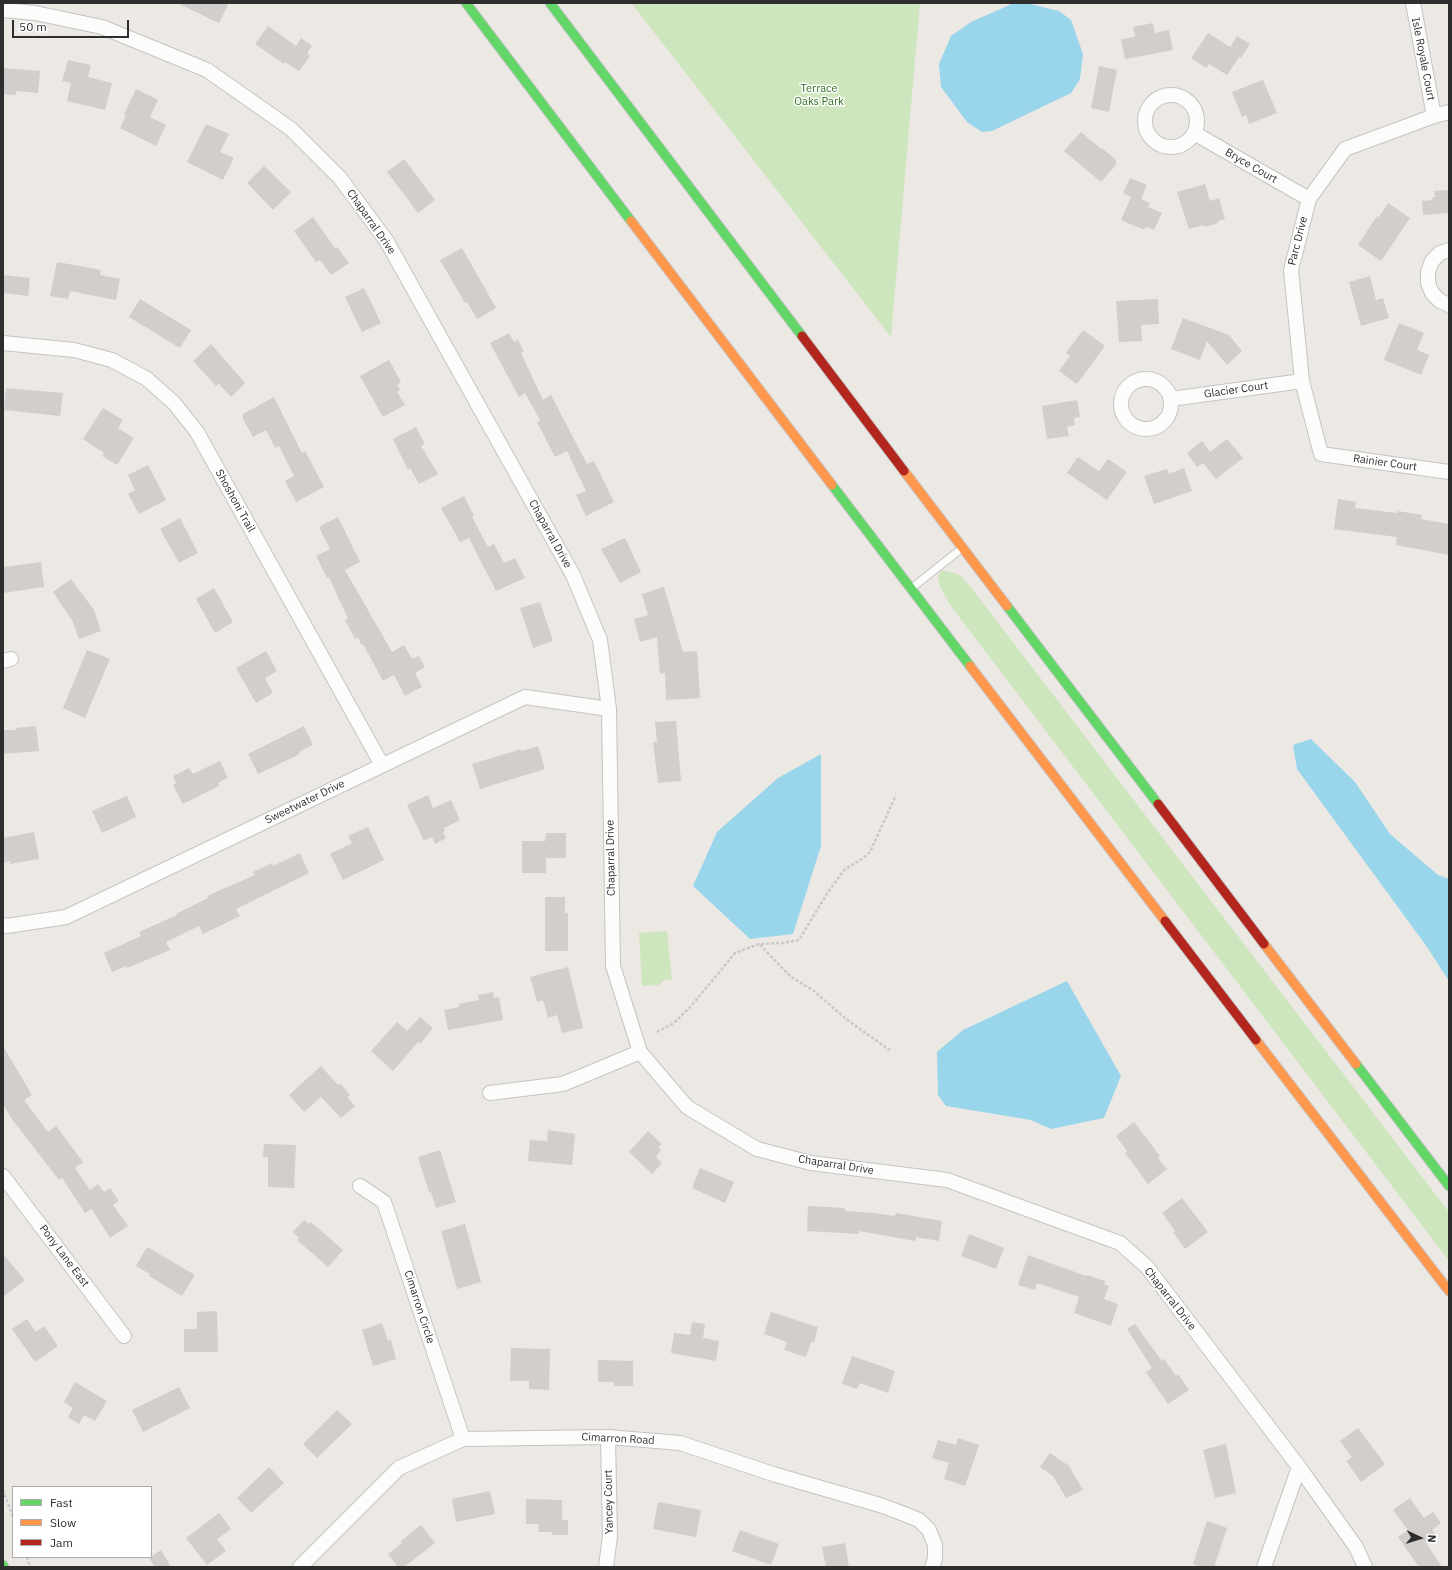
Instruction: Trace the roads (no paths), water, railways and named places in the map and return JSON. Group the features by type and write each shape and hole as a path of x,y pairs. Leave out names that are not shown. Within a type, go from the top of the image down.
{"highway":[{"path":"466,3 911,589 1449,1291"},
{"path":"550,3 962,548 1449,1186"}],"street":[{"name":"Isle Royale Court","path":"1413,3 1434,116"},
{"name":"Chaparral Drive","path":"3,10 35,13 102,27 207,70 291,129 340,178 386,240 573,575 600,640 609,709 613,966 640,1052 687,1107 757,1148 810,1163 947,1180 1120,1243 1147,1267 1299,1467 1356,1546 1365,1567"},
{"name":"Parc Drive","path":"1321,454 1302,381 1291,270 1308,199 1345,149 1434,116 1449,112"},
{"name":"Bryce Court","path":"1194,133 1308,199"},
{"path":"1449,250 1440,253 1432,261 1428,272 1428,283 1432,293 1440,301 1449,304"},
{"name":"Shoshoni Trail","path":"3,343 74,350 112,360 147,379 174,403 197,432 382,765"},
{"name":"Glacier Court","path":"1170,400 1302,381"},
{"name":"Rainier Court","path":"1321,454 1449,472"},
{"name":"Sweetwater Drive","path":"3,926 66,917 525,697 609,709"},
{"path":"490,1093 563,1084 640,1052"},
{"name":"Pony Lane East","path":"3,1176 124,1336"},
{"name":"Cimarron Circle","path":"360,1186 384,1202 463,1439"},
{"name":"Cimarron Road","path":"300,1567 399,1468 463,1439 608,1437 680,1443 773,1474 880,1505 919,1520 929,1530 935,1545 935,1559 932,1567"},
{"name":"Yancey Court","path":"606,1567 610,1536 608,1437"},
{"path":"1264,1567 1299,1467"}],"lane":[{"path":"911,589 962,548"}],"water":[{"path":"1014,3 1026,3 1059,11 1071,20 1083,54 1080,79 1071,93 992,131 982,132 967,122 941,87 939,64 951,36 971,22"},
{"path":"1311,739 1355,782 1390,834 1438,875 1449,879 1449,981 1427,947 1297,769 1293,745"},
{"path":"821,754 821,846 793,934 750,939 693,886 717,832 778,778"},
{"path":"1067,981 1121,1076 1104,1118 1051,1129 1031,1120 946,1106 938,1095 937,1052 963,1030"}],"park label":[{"name":"Terrace Oaks Park","path":"819,95"}]}
